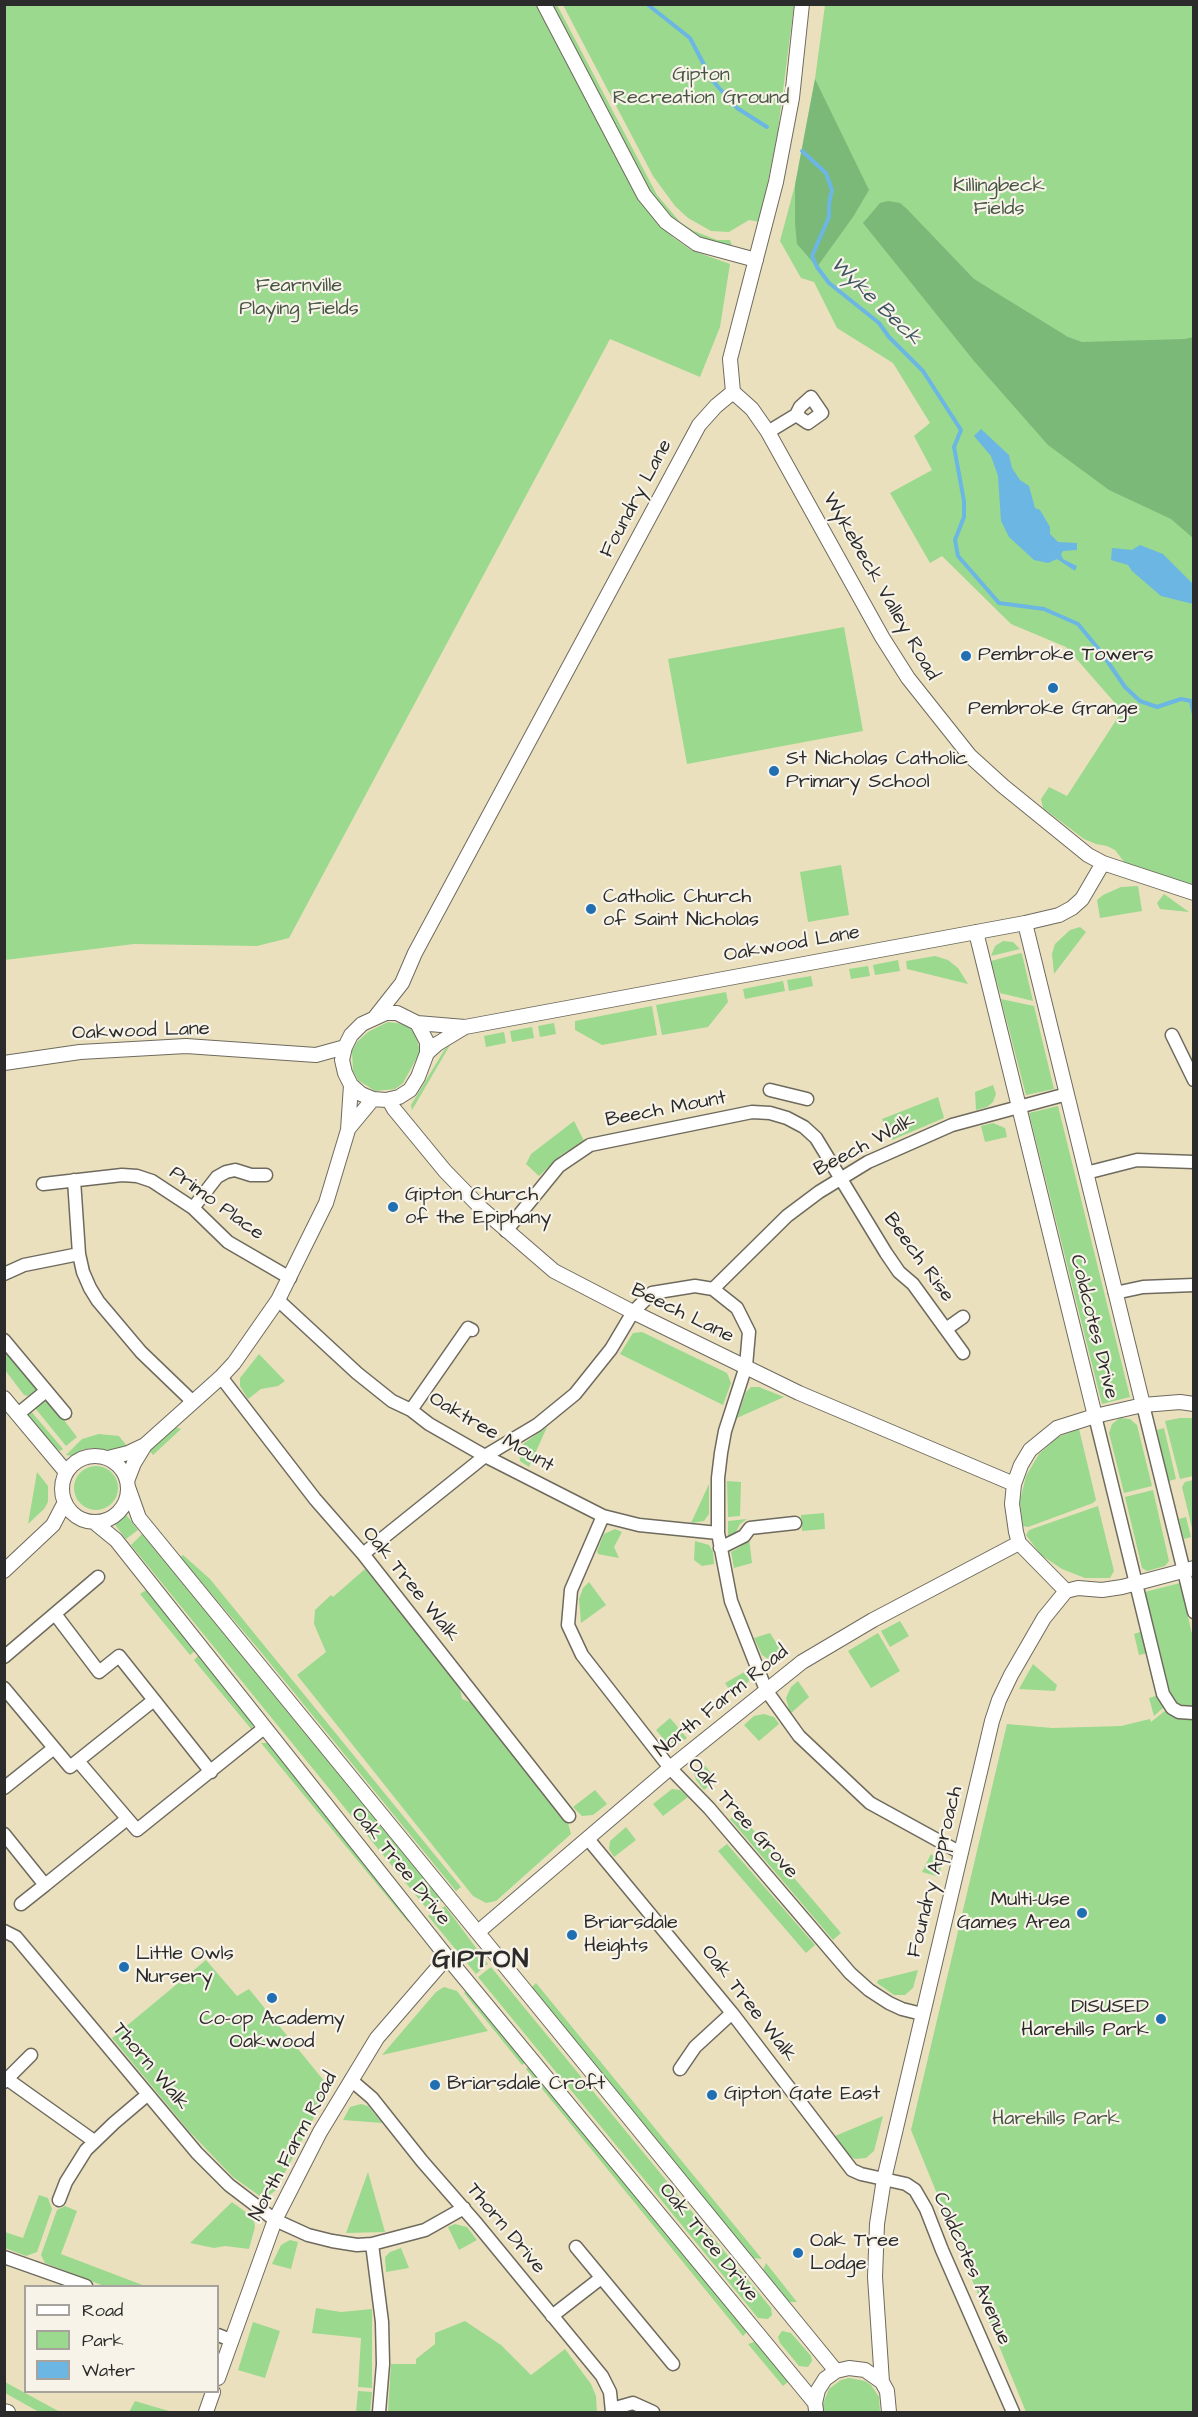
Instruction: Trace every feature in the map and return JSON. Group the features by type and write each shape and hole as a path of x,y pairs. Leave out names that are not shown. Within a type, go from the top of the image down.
{"street":[{"path":"544,4 644,195 666,222 697,244 756,260"},
{"path":"734,392 730,359 776,182 790,109 802,4"},
{"name":"Wykebeck Valley Road","path":"734,392 752,409 768,432 882,637 908,678 939,720 970,756 1088,855 1102,863 1194,892"},
{"name":"Foundry Lane","path":"376,1016 402,983 415,953 699,425 716,406 734,392"},
{"path":"768,432 796,415"},
{"name":"Oakwood Lane","path":"412,1019 465,1027 1025,923 1059,915 1071,908 1082,899 1102,863"},
{"name":"Coldcotes Drive","path":"1025,923 1143,1405 1188,1570 1194,1612"},
{"name":"Coldcotes Drive","path":"976,932 1166,1702 1179,1712 1194,1713"},
{"path":"348,1079 361,1094 373,1099 389,1100 410,1090 418,1077 427,1053 427,1042 402,1001 402,983"},
{"path":"4,1571 53,1526 65,1502 62,1488 66,1472 74,1463 95,1455 108,1458 128,1453 145,1444 234,1363 278,1300 326,1203 348,1130 348,1079 342,1060 351,1035 376,1016 386,1013 412,1019"},
{"name":"Oakwood Lane","path":"427,1053 465,1027"},
{"path":"1172,1035 1194,1080"},
{"name":"Oakwood Lane","path":"4,1063 80,1052 186,1046 316,1055 330,1061 348,1079"},
{"name":"Oakwood Lane","path":"316,1055 345,1047"},
{"path":"770,1090 807,1099"},
{"path":"781,1116 787,1094"},
{"name":"Beech Walk","path":"713,1289 787,1216 841,1179 898,1147 952,1125 1067,1094"},
{"path":"348,1130 373,1099"},
{"name":"Beech Lane","path":"389,1100 445,1171 506,1231 554,1271 799,1393 1014,1484"},
{"name":"Beech Mount","path":"506,1231 559,1166 590,1145 752,1112 781,1116 804,1127 811,1133 841,1179"},
{"path":"1086,1173 1137,1160 1194,1162"},
{"path":"193,1208 217,1177 226,1172 235,1170 251,1175 266,1175"},
{"name":"Primo Place","path":"43,1184 122,1175 137,1176 152,1181 193,1208 216,1233 228,1242 290,1278"},
{"name":"Beech Rise","path":"841,1179 899,1272 914,1284 963,1353"},
{"path":"74,1180 79,1254 83,1272 98,1301 141,1352 193,1402"},
{"path":"4,1274 24,1266 79,1254"},
{"path":"1115,1293 1143,1287 1194,1285"},
{"path":"363,1554 485,1456 537,1425 575,1394 611,1349 633,1312 652,1293 695,1286 713,1289 736,1308 749,1332 746,1366 725,1431 721,1453 718,1478 718,1533 731,1600 766,1690 799,1736 870,1803 961,1853"},
{"name":"Oaktree Mount","path":"278,1300 357,1373 392,1401 411,1410 429,1424 485,1456 603,1516 639,1525 718,1533"},
{"name":"Beech Rise","path":"946,1329 963,1317"},
{"path":"411,1410 468,1328 472,1330"},
{"path":"4,1340 64,1413"},
{"name":"Oak Tree Walk","path":"221,1377 315,1499 363,1554 570,1816"},
{"path":"18,1414 46,1390"},
{"path":"4,1398 66,1472"},
{"path":"1188,1570 1101,1590 1078,1588 1066,1591 1019,1543 1012,1504 1014,1484 1021,1465 1030,1450 1057,1428 1143,1405 1180,1402 1194,1404"},
{"path":"53,1526 111,1517 122,1507 134,1463 145,1444"},
{"name":"Oak Tree Drive","path":"108,1458 122,1470 139,1518 836,2371"},
{"name":"Oak Tree Drive","path":"65,1502 71,1512 116,1539 447,1957 815,2408"},
{"name":"Oak Tree Grove","path":"603,1516 571,1590 568,1625 582,1655 670,1768 709,1808 850,1972 869,1990 889,2003 922,2014"},
{"path":"720,1548 744,1536 750,1528 795,1523"},
{"name":"North Farm Road","path":"478,1932 670,1768 802,1662 873,1620 1019,1543"},
{"path":"4,1657 98,1577"},
{"name":"Foundry Approach","path":"884,2179 992,1721 1011,1675 1044,1618 1066,1591"},
{"path":"55,1614 99,1672 119,1656 211,1772"},
{"path":"4,1688 54,1748 74,1764 137,1830 264,1728"},
{"path":"74,1764 154,1700"},
{"path":"4,1788 54,1748"},
{"path":"21,1904 127,1819"},
{"path":"4,1834 45,1885"},
{"name":"Oak Tree Walk","path":"588,1839 732,2013 852,2170 884,2179"},
{"name":"Thorn Walk","path":"4,1930 16,1937 197,2153 229,2185 275,2220 308,2235 357,2245 372,2244 425,2230 464,2208"},
{"name":"North Farm Road","path":"219,2371 224,2337 275,2220 320,2132 377,2038 447,1957"},
{"path":"680,2069 695,2047 732,2013"},
{"path":"31,2055 6,2081 94,2141"},
{"name":"Thorn Drive","path":"351,2080 372,2098 602,2376 610,2392 612,2411"},
{"path":"58,2200 78,2162 94,2141 147,2095"},
{"path":"884,2179 877,2224 876,2254 882,2382 887,2391 889,2412"},
{"name":"Coldcotes Avenue","path":"884,2179 906,2184 915,2190 926,2209 1013,2412"},
{"path":"372,2244 382,2322 383,2364 379,2412"},
{"path":"576,2247 673,2364"},
{"path":"4,2257 83,2285"},
{"path":"552,2316 601,2278"},
{"path":"815,2408 818,2390 825,2379 836,2371 852,2368 867,2360 875,2351 879,2341"},
{"path":"852,2368 865,2370 882,2382"},
{"path":"206,2412 212,2393"},
{"path":"612,2411 633,2403 653,2412"}],"green space":[{"name":"Fearnville Playing Fields","path":"4,5 536,5 641,201 660,226 674,238 691,250 730,264 720,327 700,377 610,339 289,938 257,946 134,944 5,960"},
{"path":"551,5 557,5 657,195 680,222 694,231 717,240 730,240 732,246 704,241 678,225 653,197"},
{"name":"Gipton Recreation Ground","path":"563,5 794,5 778,130 760,222 749,220 729,232 711,231 688,218 675,206 653,176"},
{"name":"Killingbeck Fields","path":"825,5 1193,5 1193,885 1125,863 1115,850 1084,839 1043,808 1041,799 1049,787 1067,796 1122,711 1066,647 1011,624 942,556 930,563 890,493 932,470 914,436 930,423 893,363 837,328 814,282 801,278 780,241 795,185 815,79"},
{"path":"815,79 869,190 853,217 817,267 797,244 795,223 795,185"},
{"path":"888,201 900,203 907,209 974,279 1068,337 1082,342 1193,337 1193,538 1171,519 1109,490 1048,445 974,361 863,223 880,203"},
{"path":"844,627 863,731 687,764 668,659"},
{"path":"841,865 849,915 808,922 800,872"},
{"path":"1138,886 1142,911 1100,918 1097,900 1121,887"},
{"path":"1164,894 1189,912 1160,909 1157,903"},
{"path":"1080,927 1086,932 1054,974 1052,954 1055,944 1070,930"},
{"path":"1003,941 1013,942 1020,949 991,956 995,946"},
{"path":"1021,953 1033,1001 1000,993 991,961"},
{"path":"935,956 948,960 958,968 968,984 907,969 906,961"},
{"path":"898,960 900,971 875,975 873,965"},
{"path":"868,966 870,976 851,979 849,969"},
{"path":"811,976 813,986 789,991 787,980"},
{"path":"783,981 785,991 745,999 743,989"},
{"path":"726,992 728,1002 708,1027 662,1035 656,1005"},
{"path":"1001,999 1034,1006 1054,1089 1026,1095"},
{"path":"652,1006 657,1035 602,1045 575,1030 575,1021"},
{"path":"388,1022 404,1024 411,1029 416,1035 420,1052 403,1083 395,1089 375,1091 358,1080 353,1071 352,1051 357,1042 368,1032"},
{"path":"554,1023 556,1034 540,1037 538,1026"},
{"path":"532,1027 534,1038 512,1042 510,1031"},
{"path":"504,1032 506,1043 486,1047 484,1036"},
{"path":"450,1045 412,1110 411,1105 445,1049"},
{"path":"993,1085 996,1094 993,1102 987,1107 976,1110 975,1092"},
{"path":"938,1097 944,1118 892,1140 882,1119"},
{"path":"1058,1106 1130,1397 1102,1404 1029,1113"},
{"path":"574,1121 584,1141 561,1155 539,1176 526,1164 531,1154"},
{"path":"993,1123 1005,1128 1007,1137 985,1142 981,1126"},
{"path":"642,1332 727,1373 731,1383 723,1405 620,1354 633,1333"},
{"path":"4,1347 37,1389 28,1396 24,1395 5,1370"},
{"path":"259,1354 285,1381 278,1386 261,1389 248,1399 240,1386 240,1378"},
{"path":"751,1387 759,1387 784,1397 737,1418 746,1392"},
{"path":"46,1397 77,1437 66,1446 35,1408 35,1404"},
{"path":"30,1410 63,1449 60,1451 46,1439 26,1414"},
{"path":"1120,1418 1130,1419 1137,1425 1152,1486 1124,1493 1109,1433 1112,1424"},
{"path":"1194,1418 1193,1476 1180,1479 1165,1421"},
{"path":"175,1427 181,1429 153,1455 149,1450"},
{"path":"547,1427 529,1467 520,1461 519,1450 523,1444"},
{"path":"1164,1428 1176,1479 1169,1481 1157,1430"},
{"path":"1079,1429 1096,1500 1028,1527 1023,1526 1020,1501 1026,1476 1039,1454 1058,1437"},
{"path":"99,1434 119,1436 127,1446 110,1450 91,1448 81,1450 73,1456 66,1455 82,1439"},
{"path":"96,1466 105,1467 112,1472 117,1479 117,1497 112,1504 105,1509 96,1510 87,1509 80,1504 75,1497 74,1488 75,1479 80,1472 87,1467"},
{"path":"37,1472 48,1486 48,1502 28,1524"},
{"path":"1194,1480 1193,1532 1182,1487 1185,1482"},
{"path":"727,1481 741,1482 740,1516 728,1517"},
{"path":"709,1484 709,1514 704,1521 691,1523"},
{"path":"1153,1490 1169,1561 1165,1566 1147,1571 1142,1568 1125,1497"},
{"path":"1098,1506 1114,1571 1110,1578 1085,1578 1062,1569 1041,1555 1026,1535 1029,1530"},
{"path":"124,1512 138,1530 126,1539 113,1522"},
{"path":"824,1513 825,1529 802,1531 801,1515"},
{"path":"1186,1517 1191,1537 1184,1539 1179,1519"},
{"path":"747,1519 740,1524 736,1532 728,1537 728,1521"},
{"path":"615,1529 622,1532 614,1547 619,1558 598,1554 597,1551 604,1534"},
{"path":"142,1534 442,1901 427,1909 131,1545"},
{"path":"749,1538 752,1563 734,1568 731,1552"},
{"path":"695,1541 709,1545 713,1552 714,1564 702,1566 694,1560"},
{"path":"183,1555 210,1579 461,1887 456,1891 261,1652 180,1557"},
{"path":"365,1569 460,1688 462,1699 472,1703 568,1823 571,1834 496,1901 486,1903 473,1896 297,1675 326,1652 314,1624 315,1610"},
{"path":"589,1582 606,1605 581,1623 579,1599 583,1588"},
{"path":"1180,1583 1193,1638 1193,1707 1182,1707 1172,1699 1145,1592"},
{"path":"146,1590 196,1650 190,1655 140,1594"},
{"path":"900,1621 909,1636 890,1647 881,1631"},
{"path":"1143,1631 1148,1653 1139,1655 1134,1634"},
{"path":"770,1633 785,1657 776,1661 771,1661 762,1655 754,1638"},
{"path":"878,1633 900,1671 871,1688 848,1651"},
{"path":"199,1655 253,1723 252,1730 194,1660"},
{"path":"1033,1664 1057,1685 1055,1691 1019,1689"},
{"path":"748,1670 749,1681 734,1697 725,1683"},
{"path":"798,1681 809,1697 790,1714 786,1698 791,1687"},
{"path":"1159,1695 1164,1707 1154,1716 1149,1698"},
{"name":"Harehills Park","path":"1166,1710 1181,1719 1193,1719 1193,2412 1026,2412 911,2130 1007,1724 1052,1728 1121,1726 1150,1719 1151,1722"},
{"path":"764,1714 774,1717 779,1724 759,1741 744,1725 754,1716"},
{"path":"670,1718 687,1738 678,1744 666,1742 656,1730"},
{"path":"261,1743 269,1743 413,1919 408,1922"},
{"path":"702,1762 716,1779 704,1790 696,1780 694,1773"},
{"path":"672,1789 680,1790 688,1797 663,1816 653,1804"},
{"path":"595,1790 607,1804 593,1815 582,1816 573,1807"},
{"path":"738,1812 841,1933 833,1940 730,1819"},
{"path":"626,1827 636,1840 614,1857 609,1849 610,1841"},
{"path":"727,1844 815,1945 806,1953 718,1851"},
{"path":"931,1854 941,1862 940,1877 922,1872"},
{"path":"445,1906 488,1964 476,1974 428,1916"},
{"path":"206,1960 237,1996 249,1989 325,2082 328,2091 275,2191 264,2199 233,2177 189,2131 112,2038"},
{"path":"491,1967 771,2308 772,2315 768,2319 758,2318 478,1977"},
{"path":"918,1970 913,1988 905,1995 894,1995 877,1983 878,1980"},
{"path":"536,1983 762,2259 753,2258 530,1989"},
{"path":"444,1987 457,1991 488,2031 382,2055 436,1992"},
{"path":"470,1988 528,2060 522,2065 464,1993"},
{"path":"531,2064 746,2329 743,2336 526,2069"},
{"path":"361,2104 368,2106 382,2123 343,2120 350,2107"},
{"path":"883,2116 874,2151 866,2158 855,2159 850,2156 835,2136"},
{"path":"368,2172 385,2232 346,2233"},
{"path":"39,2195 48,2198 52,2209 37,2252 26,2256 5,2248 5,2232 23,2238"},
{"path":"232,2202 251,2216 254,2221 255,2227 249,2249 225,2246 214,2248 190,2243"},
{"path":"65,2206 77,2211 61,2254 142,2285 101,2285 45,2263 41,2255 57,2210"},
{"path":"455,2224 467,2227 477,2240 459,2250 448,2227"},
{"path":"290,2240 298,2242 291,2269 272,2264 281,2245"},
{"path":"401,2248 409,2268 386,2272 385,2257 390,2252"},
{"path":"766,2263 797,2302 790,2302 784,2298 763,2270"},
{"path":"316,2308 341,2312 372,2309 372,2388 358,2387 361,2338 312,2333"},
{"path":"465,2321 501,2345 531,2375 565,2349 591,2384 596,2396 597,2412 388,2412 391,2364 416,2364 416,2359 435,2344 435,2333"},
{"path":"253,2322 280,2331 265,2378 238,2370"},
{"path":"782,2331 791,2333 811,2356 812,2361 808,2367 799,2366 780,2343 778,2337"},
{"path":"754,2342 789,2381 783,2386 748,2344"},
{"path":"849,2378 865,2381 871,2385 879,2397 880,2412 823,2412 823,2404 829,2389 841,2380"},
{"path":"4,2382 60,2412 39,2412 5,2393"},
{"path":"358,2391 372,2392 370,2412 356,2412"},
{"path":"135,2401 172,2412 129,2412"}],"water":[{"path":"981,429 1009,455 1012,468 1020,480 1029,486 1035,508 1040,510 1050,527 1050,534 1058,542 1077,543 1077,550 1063,551 1061,554 1063,559 1077,566 1075,571 1057,559 1048,563 1034,560 1009,537 1001,521 998,476 991,456 974,436"},
{"path":"1140,545 1163,554 1193,584 1193,604 1161,596 1128,565 1111,560 1112,548 1132,550"}],"waterway":[{"name":"Wyke Beck","path":"647,4 690,38 712,80 737,108 767,127"},
{"name":"Wyke Beck","path":"802,151 826,173 832,190 829,217 812,256 817,267 829,283 879,323 889,337 923,371 961,430 954,447 964,501 964,517 955,540 958,556 999,603 1044,609 1078,624 1125,687 1140,701 1157,707 1181,699 1191,701 1194,715"}],"place":[{"name":"Pembroke Towers","path":"966,656"},
{"name":"Pembroke Grange","path":"1053,688"},
{"name":"St Nicholas Catholic Primary School","path":"774,771"},
{"name":"Catholic Church of Saint Nicholas","path":"591,909"},
{"name":"Gipton Church of the Epiphany","path":"393,1207"},
{"name":"Multi-Use Games Area","path":"1082,1913"},
{"name":"Briarsdale Heights","path":"572,1935"},
{"name":"Little Owls Nursery","path":"124,1967"},
{"name":"Co-op Academy Oakwood","path":"272,1998"},
{"name":"DISUSED Harehills Park","path":"1161,2019"},
{"name":"Briarsdale Croft","path":"435,2085"},
{"name":"Gipton Gate East","path":"712,2095"},
{"name":"Oak Tree Lodge","path":"798,2253"}],"district":[{"name":"GIPTON","path":"481,1962"}]}
